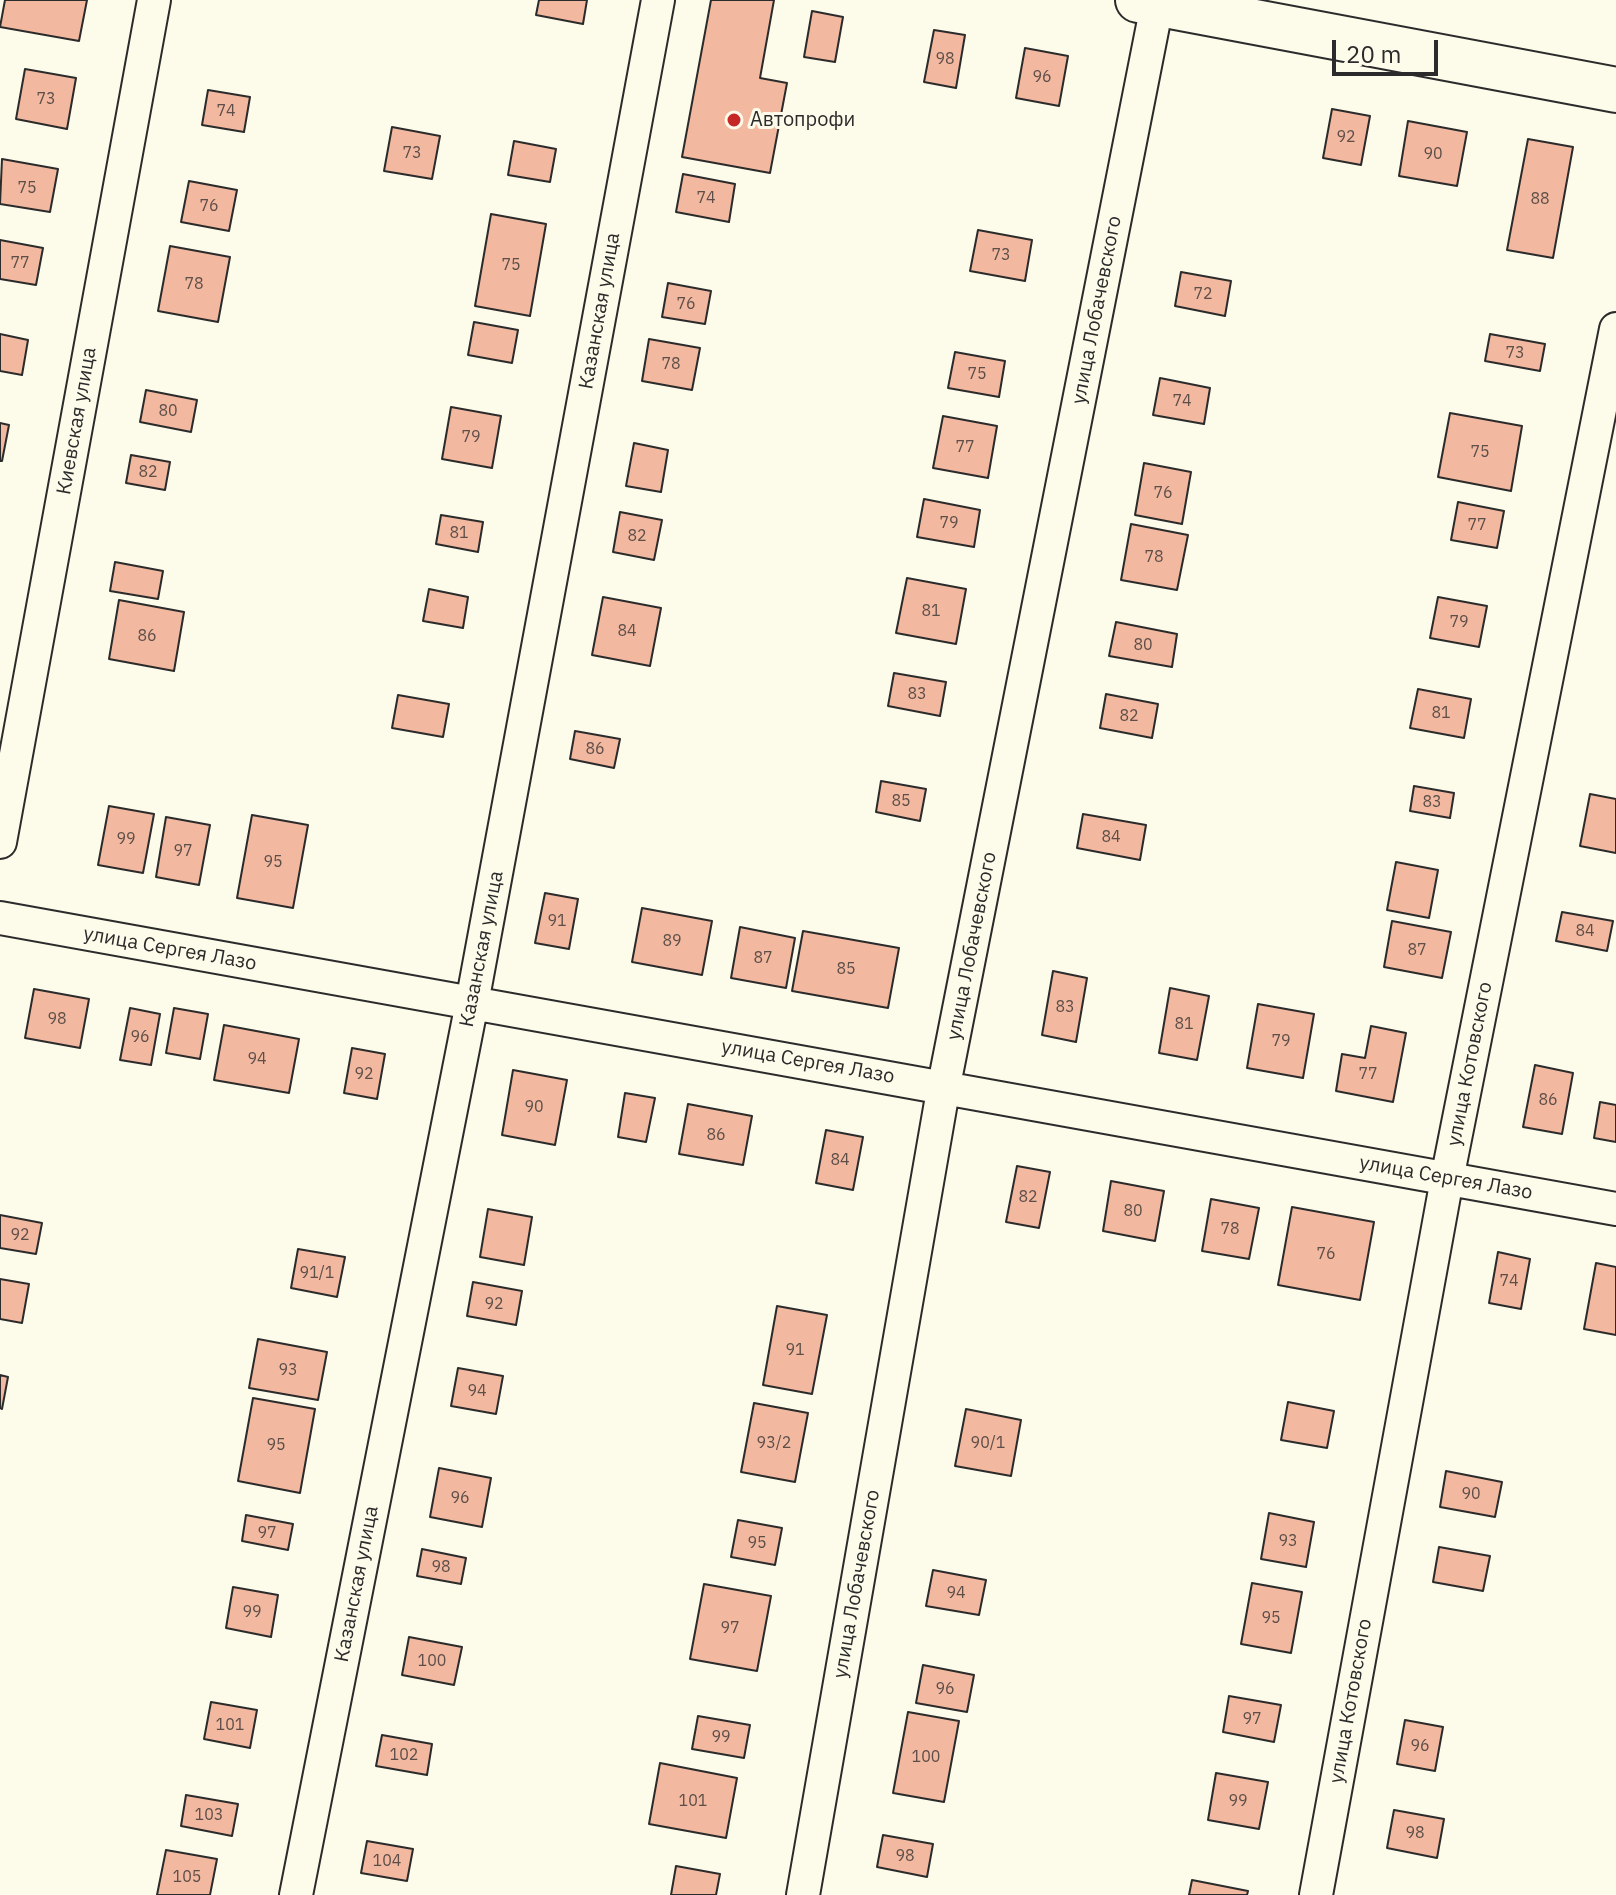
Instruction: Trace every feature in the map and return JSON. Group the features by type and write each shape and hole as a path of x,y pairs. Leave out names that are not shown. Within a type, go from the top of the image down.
{"main road":[{"path":"1151,1 1616,90"}],"street":[{"name":"Киевская улица","path":"0,842 154,0"},
{"name":"Казанская улица","path":"296,1895 472,1003 658,0"},
{"name":"улица Лобачевского","path":"803,1895 944,1085 1151,1"},
{"name":"улица Котовского","path":"1316,1895 1447,1179 1616,329"},
{"name":"улица Сергея Лазо","path":"0,918 944,1085 1616,1209"}],"building":[{"path":"5,0 87,0 79,41 0,27"},
{"path":"539,0 587,0 583,24 536,15"},
{"name":"Автопрофи","path":"711,0 774,0 760,78 787,83 770,173 682,157"},
{"path":"812,11 843,17 835,62 804,57"},
{"path":"934,30 965,35 956,88 924,82"},
{"path":"1025,48 1068,56 1059,106 1016,98"},
{"path":"25,69 76,78 67,129 16,119"},
{"path":"208,90 250,97 244,132 202,125"},
{"path":"1332,109 1370,116 1361,165 1323,158"},
{"path":"1408,121 1467,132 1457,186 1399,176"},
{"path":"392,127 440,136 432,179 384,171"},
{"path":"1528,139 1573,147 1553,258 1507,250"},
{"path":"514,141 556,149 550,182 508,175"},
{"path":"2,159 58,169 50,212 0,204"},
{"path":"683,174 735,184 729,222 676,212"},
{"path":"189,181 237,190 229,231 181,222"},
{"path":"491,214 546,224 530,316 475,306"},
{"path":"978,230 1032,240 1025,281 970,271"},
{"path":"0,240 43,248 36,285 0,279"},
{"path":"170,246 230,257 218,322 158,311"},
{"path":"1181,272 1231,281 1225,316 1175,306"},
{"path":"668,283 711,291 705,324 662,317"},
{"path":"474,322 518,330 512,363 468,355"},
{"path":"0,334 28,340 22,375 0,371"},
{"path":"1490,334 1545,344 1540,371 1485,361"},
{"path":"649,339 700,348 692,390 642,381"},
{"path":"955,352 1005,361 999,397 948,388"},
{"path":"1160,378 1210,388 1204,424 1153,415"},
{"path":"146,390 197,400 191,432 140,422"},
{"path":"451,407 501,416 492,468 442,459"},
{"path":"1450,413 1522,426 1511,491 1438,477"},
{"path":"943,416 997,426 988,478 933,468"},
{"path":"0,423 9,425 2,461 0,461"},
{"path":"634,443 668,450 661,492 626,486"},
{"path":"131,455 170,462 165,490 126,483"},
{"path":"1144,463 1191,472 1182,524 1135,515"},
{"path":"924,499 980,510 974,547 917,537"},
{"path":"1458,502 1504,511 1497,548 1451,540"},
{"path":"620,512 662,520 654,560 613,552"},
{"path":"441,515 483,522 478,552 436,544"},
{"path":"1131,524 1188,535 1177,590 1121,580"},
{"path":"115,562 163,571 158,599 110,591"},
{"path":"907,578 966,589 956,644 896,633"},
{"path":"429,589 468,597 463,628 423,621"},
{"path":"603,597 661,608 650,666 592,655"},
{"path":"1438,597 1487,606 1479,647 1430,638"},
{"path":"119,600 184,612 174,671 109,659"},
{"path":"1116,622 1177,634 1172,667 1109,656"},
{"path":"894,673 946,682 940,716 888,706"},
{"path":"1418,689 1471,699 1464,738 1410,728"},
{"path":"1106,694 1158,704 1152,738 1100,728"},
{"path":"398,695 449,704 443,737 392,728"},
{"path":"575,731 620,739 614,768 570,759"},
{"path":"881,781 926,789 920,821 876,812"},
{"path":"1414,786 1454,793 1450,818 1410,811"},
{"path":"1590,794 1616,799 1616,853 1580,846"},
{"path":"109,806 154,814 143,873 98,865"},
{"path":"1083,814 1146,825 1140,860 1077,848"},
{"path":"252,815 308,825 293,908 237,898"},
{"path":"166,817 210,825 199,885 156,877"},
{"path":"1396,862 1438,870 1429,918 1387,910"},
{"path":"545,893 578,899 569,949 535,943"},
{"path":"642,908 712,921 702,975 632,962"},
{"path":"1562,912 1613,921 1607,951 1556,941"},
{"path":"1392,921 1451,932 1442,978 1384,967"},
{"path":"740,927 795,938 786,988 731,978"},
{"path":"803,931 899,948 888,1008 792,991"},
{"path":"1053,971 1087,978 1076,1042 1042,1035"},
{"path":"1170,988 1209,996 1197,1060 1159,1053"},
{"path":"34,989 89,999 80,1048 25,1038"},
{"path":"1258,1004 1314,1014 1303,1078 1247,1068"},
{"path":"130,1008 160,1014 151,1065 120,1060"},
{"path":"174,1008 208,1014 200,1059 166,1053"},
{"path":"224,1025 299,1039 289,1093 214,1080"},
{"path":"1371,1026 1406,1033 1393,1102 1336,1091 1342,1054 1365,1058"},
{"path":"352,1048 385,1054 377,1099 344,1093"},
{"path":"1535,1065 1573,1073 1562,1134 1523,1127"},
{"path":"513,1070 567,1080 555,1145 502,1135"},
{"path":"625,1093 655,1098 646,1142 618,1137"},
{"path":"1600,1102 1616,1105 1616,1142 1594,1138"},
{"path":"688,1104 752,1116 743,1165 679,1154"},
{"path":"826,1130 863,1137 853,1190 816,1183"},
{"path":"1017,1166 1050,1172 1039,1228 1006,1222"},
{"path":"1111,1181 1164,1191 1155,1241 1103,1231"},
{"path":"1211,1199 1259,1208 1249,1259 1202,1251"},
{"path":"1292,1207 1374,1222 1360,1300 1278,1285"},
{"path":"488,1209 532,1217 524,1265 480,1257"},
{"path":"0,1215 42,1223 36,1254 0,1248"},
{"path":"298,1249 345,1257 337,1297 291,1288"},
{"path":"1498,1252 1530,1259 1521,1309 1489,1303"},
{"path":"1596,1263 1616,1267 1616,1335 1584,1329"},
{"path":"0,1279 29,1284 22,1323 0,1319"},
{"path":"473,1282 522,1291 516,1325 467,1316"},
{"path":"777,1306 827,1315 812,1394 763,1385"},
{"path":"258,1339 327,1352 318,1400 249,1388"},
{"path":"458,1368 503,1376 496,1414 451,1406"},
{"path":"0,1375 8,1377 2,1409 0,1408"},
{"path":"253,1398 315,1409 300,1493 238,1481"},
{"path":"1288,1402 1334,1411 1327,1448 1281,1440"},
{"path":"754,1403 808,1413 795,1482 741,1472"},
{"path":"966,1409 1021,1420 1011,1476 955,1466"},
{"path":"439,1468 491,1478 482,1527 430,1517"},
{"path":"1446,1471 1502,1482 1495,1517 1440,1507"},
{"path":"1269,1513 1314,1522 1306,1567 1261,1559"},
{"path":"246,1515 293,1524 288,1550 242,1541"},
{"path":"738,1520 782,1528 775,1565 731,1557"},
{"path":"1439,1547 1490,1556 1483,1591 1433,1582"},
{"path":"422,1549 466,1558 461,1584 417,1576"},
{"path":"933,1570 986,1580 979,1615 926,1606"},
{"path":"1252,1583 1302,1592 1291,1653 1241,1644"},
{"path":"704,1584 771,1596 757,1671 690,1659"},
{"path":"233,1587 278,1595 271,1637 226,1628"},
{"path":"409,1637 462,1647 454,1685 402,1675"},
{"path":"923,1665 974,1675 967,1712 916,1703"},
{"path":"1229,1696 1281,1705 1274,1742 1223,1732"},
{"path":"211,1702 257,1710 250,1748 204,1739"},
{"path":"908,1712 959,1721 944,1802 893,1793"},
{"path":"698,1716 750,1725 744,1758 692,1749"},
{"path":"1405,1720 1443,1727 1435,1771 1397,1764"},
{"path":"382,1735 432,1744 427,1775 376,1766"},
{"path":"660,1763 737,1778 726,1838 649,1824"},
{"path":"1216,1773 1268,1782 1259,1829 1208,1820"},
{"path":"186,1795 238,1804 232,1836 181,1826"},
{"path":"1394,1810 1444,1819 1437,1858 1387,1848"},
{"path":"883,1835 933,1844 927,1877 877,1867"},
{"path":"367,1841 413,1849 407,1881 361,1873"},
{"path":"166,1850 217,1859 210,1895 157,1895"},
{"path":"676,1866 720,1874 716,1895 671,1895"},
{"path":"1192,1880 1248,1891 1247,1895 1189,1895"}],"place":[{"name":"Автопрофи","path":"734,120"}]}
